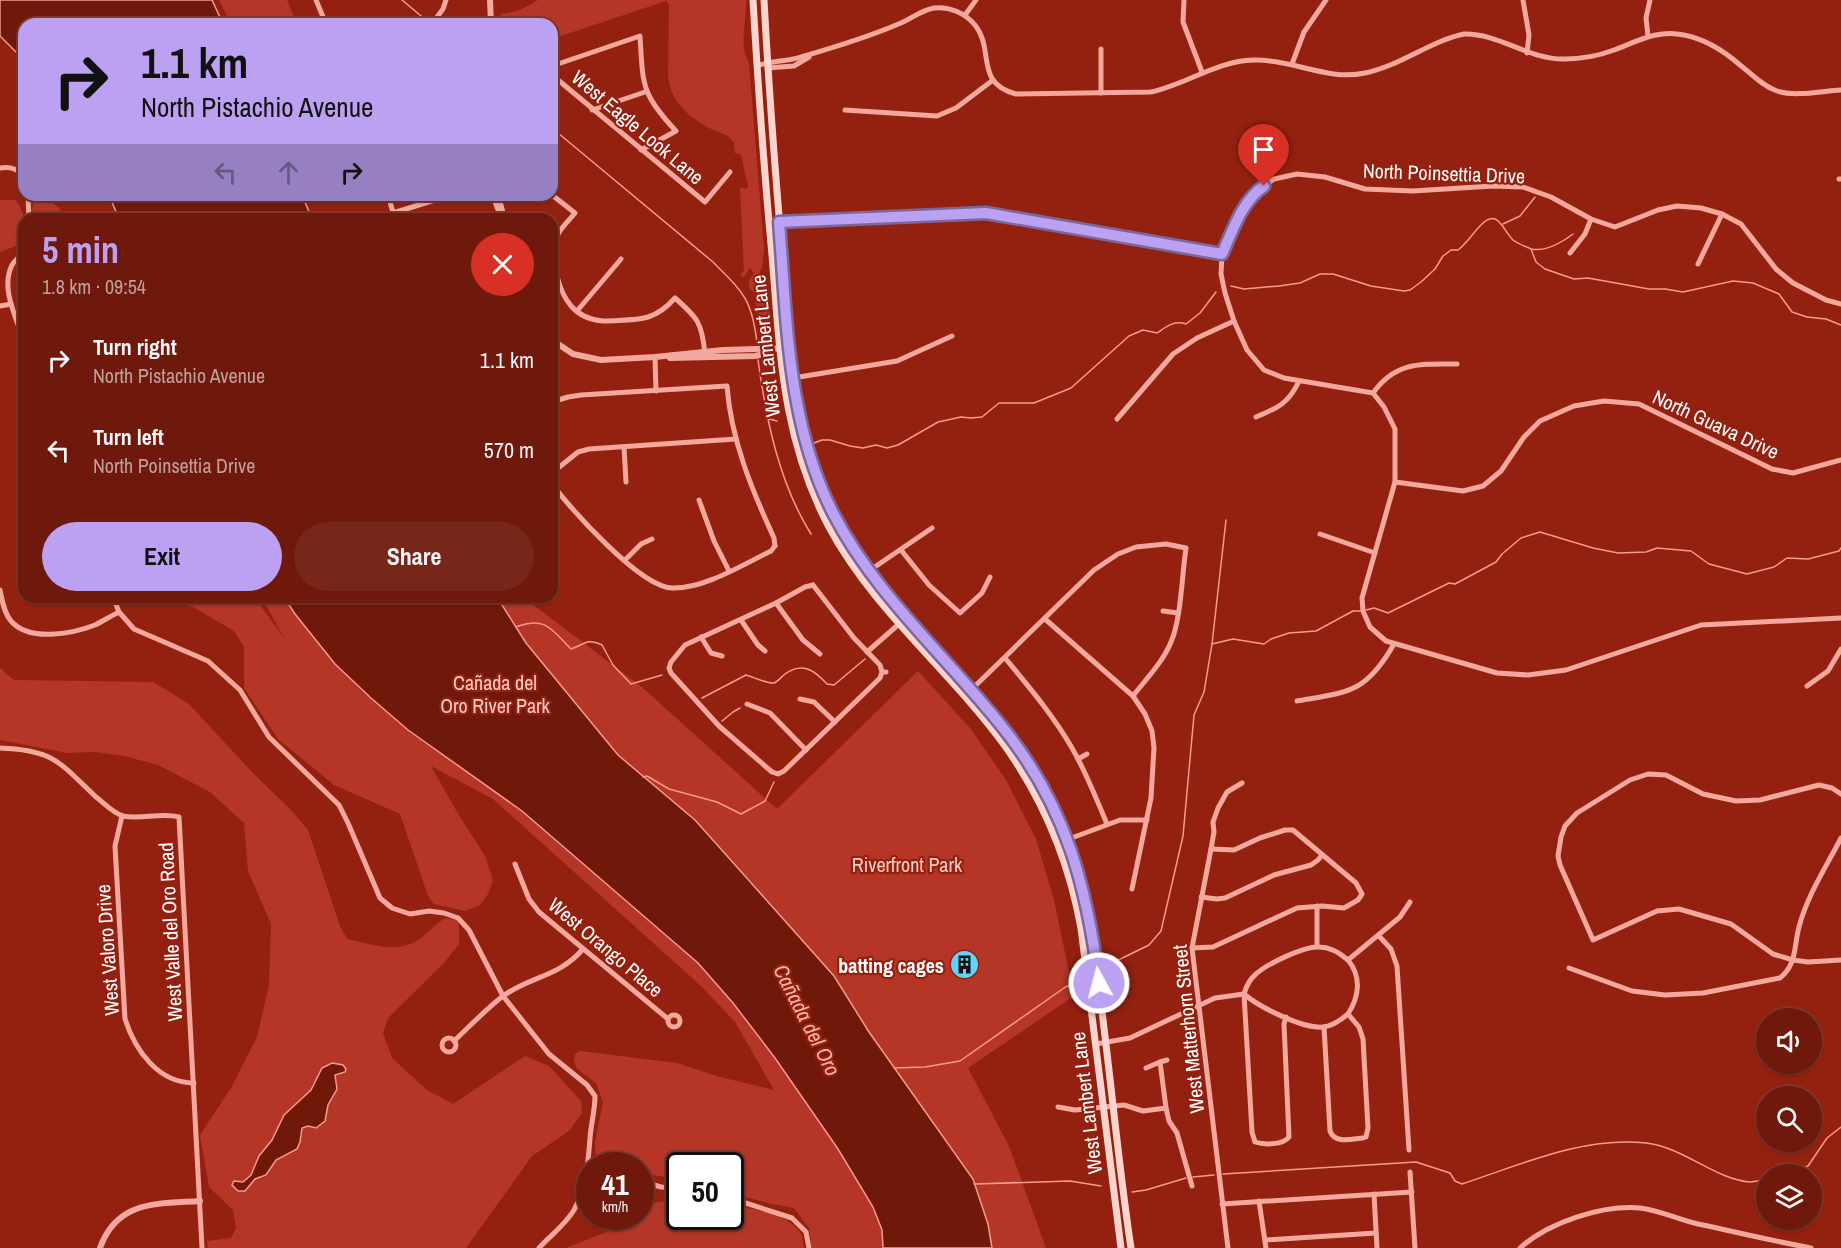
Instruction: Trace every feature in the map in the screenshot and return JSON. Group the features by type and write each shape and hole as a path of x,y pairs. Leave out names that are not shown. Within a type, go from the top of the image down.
{"main road":[{"name":"West Lambert Lane","path":"753,0 780,349 788,414 796,447 807,480 827,524 860,577 1004,746 1040,802 1058,843 1071,882 1081,928 1121,1248"},
{"name":"West Lambert Lane","path":"764,0 767,65 790,348 802,429 816,476 839,525 868,571 1004,729 1026,759 1049,798 1068,840 1089,914 1131,1248"}],"street":[{"path":"316,0 323,18"},
{"path":"438,18 446,10 446,0"},
{"path":"490,0 491,18"},
{"path":"965,15 976,0"},
{"path":"1184,0 1184,22 1202,72"},
{"path":"1292,63 1304,32 1326,0"},
{"path":"1523,0 1529,35 1527,53"},
{"path":"1647,36 1646,18 1650,0"},
{"path":"757,66 794,66 815,52 901,23 929,9 943,8 965,15 980,32 986,65 993,80 1001,88 1016,94 1151,93 1202,72 1241,61 1266,60 1292,63 1341,75 1364,74 1455,37 1473,34 1527,53 1555,59 1591,57 1615,50 1647,36 1669,33 1698,39 1731,58 1761,82 1778,91 1788,93 1841,90"},
{"path":"558,64 640,36 645,92 676,131 641,150"},
{"path":"1101,49 1101,93"},
{"name":"West Eagle Look Lane","path":"558,80 705,202 730,172"},
{"path":"845,110 937,116 956,108 993,80"},
{"path":"592,110 645,92"},
{"path":"0,168 6,167 18,172"},
{"name":"North Poinsettia Drive","path":"1222,254 1239,217 1254,193 1274,179 1297,174 1325,177 1365,189 1413,191 1493,186 1523,187 1551,196 1591,219 1615,227 1658,210 1677,206 1701,208 1722,214 1741,224 1776,269 1793,284 1826,300 1841,304"},
{"path":"558,200 575,213 558,234"},
{"path":"402,213 435,201"},
{"path":"769,222 986,213 1222,254 1221,274 1234,321 1247,350 1264,370 1284,378 1373,393 1395,429 1395,483 1364,586 1363,611 1370,627 1377,635 1394,644 1497,673 1528,675 1566,670 1701,625 1841,618"},
{"path":"1698,264 1722,214"},
{"path":"1570,253 1585,234 1591,219"},
{"path":"18,257 8,275 7,289 18,324"},
{"path":"577,311 621,260"},
{"path":"558,278 565,299 577,311 596,321 645,319 659,314 675,298 700,324 705,354"},
{"path":"0,306 11,304"},
{"path":"1117,419 1173,354 1197,338 1234,321"},
{"path":"793,378 897,361 952,336"},
{"path":"558,344 573,354 588,359 609,360 759,348 767,350 790,348"},
{"path":"655,357 656,391"},
{"path":"1373,393 1382,381 1400,369 1418,364 1457,364"},
{"path":"1256,417 1278,408 1293,395 1299,381"},
{"path":"558,400 575,396 727,386 729,408 747,478 774,538 775,546 771,551 701,583 670,588 643,576 603,540 558,491"},
{"name":"North Guava Drive","path":"1395,483 1463,491 1483,486 1501,471 1524,437 1540,421 1574,406 1604,400 1639,404 1772,469 1793,473 1841,460"},
{"path":"558,468 578,452 590,448 736,439"},
{"path":"624,447 626,482"},
{"path":"699,500 714,541 729,571"},
{"path":"860,577 932,528"},
{"path":"1320,534 1375,553"},
{"path":"625,560 641,544 652,539"},
{"path":"971,690 1094,570 1118,554 1136,547 1166,544 1185,548 1178,613 1172,641 1133,696"},
{"path":"775,546 783,547"},
{"path":"901,550 929,585 960,613 982,592 990,577"},
{"path":"814,584 848,630 884,672 779,775 772,772 719,726 671,673 669,667 685,645 777,603 814,584"},
{"path":"0,590 4,607 11,621 29,632 49,634 76,630 95,624 119,612"},
{"path":"115,603 119,612 134,628 207,661 240,690 268,737 339,806 380,898 392,908 410,914 429,911 458,918 469,930 503,996 549,1054 587,1085 595,1096 591,1152"},
{"path":"777,603 803,640 820,654"},
{"path":"1163,611 1178,613"},
{"path":"867,652 907,617"},
{"path":"1045,619 1133,696 1145,714 1152,731 1151,798 1132,889"},
{"path":"741,620 758,645 765,651"},
{"path":"701,637 711,653 722,656"},
{"path":"1297,701 1338,694 1367,681 1382,665 1394,644"},
{"path":"1807,686 1828,671 1841,649"},
{"path":"1005,658 1042,703 1078,759 1107,824"},
{"path":"800,699 814,702 835,722"},
{"path":"747,704 770,713 806,750"},
{"path":"0,748 39,752 52,757 108,807 122,816"},
{"path":"1078,759 1087,754"},
{"path":"1841,794 1832,788 1819,785 1760,800 1736,801 1703,794 1666,775 1648,774 1630,780 1583,808 1565,826 1558,856 1563,876 1593,940 1657,911 1679,909 1731,924 1767,951 1793,960 1808,962 1841,960"},
{"name":"West Matterhorn Street","path":"1228,1248 1192,948 1218,808 1227,792 1242,783"},
{"name":"West Valle del Oro Road","path":"122,816 169,814 179,817 202,1248"},
{"name":"West Valoro Drive","path":"122,816 115,846 125,1019 130,1036 149,1063 162,1073 182,1083 194,1083"},
{"path":"1058,843 1125,819 1147,820"},
{"path":"1192,948 1213,947 1288,911 1317,906 1344,908 1358,900 1362,894 1356,884 1293,830 1285,830 1260,838 1234,850 1211,849"},
{"path":"1569,968 1632,991 1682,995 1773,980 1786,974 1793,960 1798,927 1807,903 1841,838"},
{"path":"1201,897 1225,898 1274,875 1311,865 1322,855"},
{"name":"West Orango Place","path":"514,864 534,906 668,1018"},
{"path":"1348,960 1400,917 1410,902"},
{"path":"1317,906 1317,946"},
{"path":"1379,936 1391,949 1397,966 1409,1150"},
{"path":"1096,1044 1139,1035 1220,997 1244,994 1253,1002 1310,1026 1324,1027 1337,1022 1348,1014 1354,1005 1358,986 1355,970 1348,960 1336,951 1317,946 1302,950 1259,972 1252,978 1244,994 1252,1137 1259,1144 1284,1142 1290,1133 1284,1024 1286,1017"},
{"path":"454,1041 503,996 526,983 555,972 575,959 583,949"},
{"path":"1324,1027 1332,1135 1337,1139 1366,1137 1368,1128 1363,1039 1359,1027 1348,1014"},
{"path":"1146,1068 1167,1059"},
{"path":"1160,1062 1169,1121 1177,1134 1192,1186"},
{"path":"1058,1107 1075,1110 1128,1105 1143,1111 1166,1108"},
{"path":"1410,1172 1415,1248"},
{"path":"1222,1204 1412,1192"},
{"path":"1374,1194 1377,1248"},
{"path":"100,1248 112,1225 132,1209 150,1204 200,1201"},
{"path":"1259,1201 1266,1248"},
{"path":"744,1203 792,1218 806,1232 809,1248"},
{"path":"539,1248 564,1224 576,1206"},
{"path":"1520,1248 1555,1226 1591,1212 1614,1208 1642,1208 1689,1222 1811,1248"},
{"path":"1265,1240 1376,1233"}],"green space":[{"path":"219,0 287,0 294,18 228,18"},
{"path":"538,0 746,0 744,48 749,63 764,249 762,268 757,277 758,290 769,311 769,327 764,328 754,300 758,294 749,288 749,282 754,273 750,268 744,277 741,276 742,271 744,272 740,187 746,189 748,186 741,155 735,153 734,143 728,136 690,116 677,102 671,90 668,77 669,4 666,1 558,37 558,18 499,18 501,14 520,10"},
{"path":"0,200 15,200 23,213 18,213 18,245 0,252"},
{"path":"34,201 50,201 64,213 33,213"},
{"name":"Riverfront Park","path":"183,603 258,603 285,639 264,603 531,603 643,688 777,809 918,671 970,728 1006,780 1036,839 1054,900 1074,996 968,1068 1009,1146 1046,1248 812,1248 809,1228 794,1208 744,1197 744,1152 666,1152 666,1177 654,1175 654,1152 596,1152 595,1143 603,1102 596,1083 577,1069 574,1061 575,1054 580,1051 677,1063 720,1077 774,1090 735,1022 701,986 493,799 431,766 485,856 493,880 488,894 480,905 465,911 434,904 428,896 400,814 334,785 278,739 244,688 244,647 234,631"},
{"path":"0,668 14,680 153,682 189,704 308,830 340,926 347,939 384,947 402,946 420,939 445,918 456,920 459,924 459,944 443,964 388,1018 383,1033 392,1058 427,1090 453,1104 525,1056 549,1066 581,1101 582,1113 569,1131 532,1156 466,1248 208,1248 207,1241 231,1238 236,1228 233,1210 209,1187 200,1135 231,1088 257,1037 269,985 271,924 248,871 244,823 210,792 158,765 124,756 95,752 67,753 0,740"},
{"path":"666,1201 666,1230 744,1230 744,1208 779,1216 795,1227 802,1236 804,1248 566,1248 609,1230 654,1230 654,1203"}],"water":[{"path":"0,0 212,0 220,18 18,18 18,54 0,36"},
{"path":"112,201 304,201 310,213 116,213"},
{"name":"Cañada del Oro River Park","path":"288,603 501,603 526,643 618,755 695,820 834,976 869,1032 973,1179 988,1224 992,1248 883,1248 882,1230 873,1207 838,1149 775,1058 733,1003 698,963 522,811 408,730 371,698 335,664"},
{"path":"332,1063 343,1065 346,1069 345,1072 335,1075 337,1089 328,1105 325,1121 316,1128 308,1126 302,1128 297,1149 276,1160 266,1175 255,1179 245,1191 238,1191 232,1185 234,1181 243,1182 251,1175 259,1156 272,1140 284,1115 311,1090 322,1068"}],"waterway":[{"path":"402,0 423,18"},
{"path":"558,133 713,262 732,281 749,306 757,343"},
{"path":"1503,224 1520,216 1535,197"},
{"path":"1231,286 1244,289 1279,286 1300,283 1320,274 1333,274 1371,286 1410,290 1435,269 1443,256 1451,250 1458,250 1481,225 1492,218 1500,222 1513,240 1531,249 1536,262 1545,269 1574,279 1588,278 1649,289 1683,292 1733,281 1753,283 1779,294 1792,312 1807,317 1826,319 1841,325"},
{"path":"1531,249 1548,248 1573,234"},
{"path":"814,443 830,440 863,448 876,445 887,448 898,445 938,422 961,417 982,417 999,403 1034,403 1071,388 1129,336 1143,330 1157,333 1167,326 1186,324 1200,313 1216,292"},
{"path":"758,360 765,405 782,472 790,494 811,534"},
{"path":"769,419 777,421"},
{"path":"1104,967 1149,945 1161,931 1183,836 1194,715 1204,692 1212,644 1226,520"},
{"path":"1366,610 1374,608 1388,613 1449,583 1455,584 1496,562 1521,538 1540,532 1618,553 1646,552 1657,548 1691,551 1709,564 1747,574 1774,567 1787,558 1808,559 1839,551 1841,548"},
{"path":"1212,644 1233,639 1264,644 1289,633 1316,631 1353,611 1361,611"},
{"path":"516,627 534,623 547,626 571,649 586,642 602,645 613,665 631,684 662,675"},
{"path":"702,698 746,675 774,683 797,668 808,669 827,684 834,685 865,659"},
{"path":"722,721 740,708"},
{"path":"643,777 647,776 669,789 717,802 741,814 765,801 774,782"},
{"path":"894,1068 925,1067 960,1061 1080,979"},
{"path":"1809,1164 1827,1138 1841,1127"},
{"path":"1223,1174 1416,1162 1450,1173 1455,1181 1462,1184 1552,1154 1575,1148 1622,1142 1660,1146 1736,1180 1756,1181"},
{"path":"1193,1177 1214,1175"},
{"path":"1132,1192 1186,1178"},
{"path":"974,1184 1070,1181 1101,1186"}],"place":[{"name":"batting cages","path":"965,965"}],"route":[{"path":"1099,983 1091,926 1081,880 1063,827 1046,792 1004,729 868,571 846,537 822,489 806,444 795,396 779,222 986,213 1222,254 1239,217 1254,193 1264,186"}],"water label":[{"name":"Cañada del Oro","path":"807,1020"}]}
